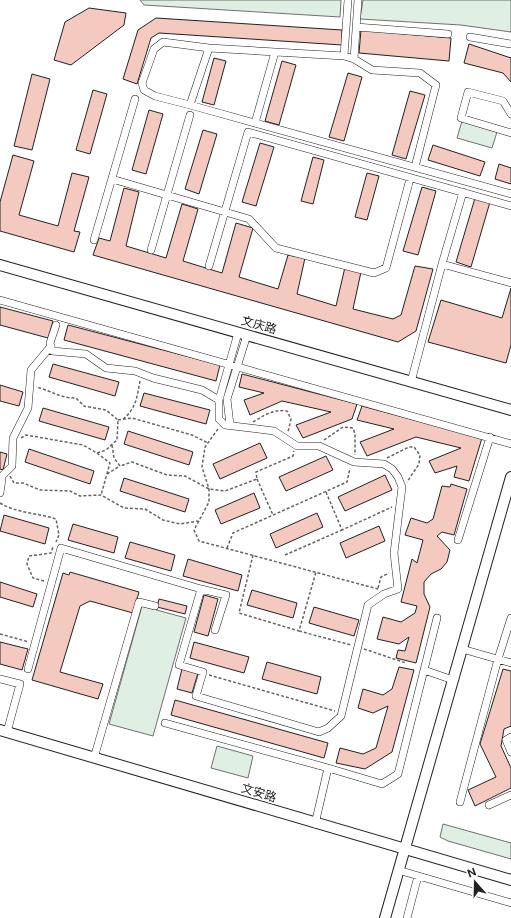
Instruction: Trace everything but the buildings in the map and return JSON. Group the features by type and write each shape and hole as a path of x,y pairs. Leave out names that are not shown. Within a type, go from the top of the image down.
{"street":[{"path":"344,56 348,0"},
{"path":"354,59 358,0"},
{"path":"356,27 448,34"},
{"path":"470,36 511,44"},
{"path":"415,167 436,85 420,73 372,70 354,59 344,56 210,48 163,42 154,49 142,83 144,90 155,96 511,194"},
{"path":"190,105 210,48"},
{"path":"255,123 276,52"},
{"path":"511,114 503,101 468,92 461,118 511,133"},
{"path":"94,240 136,99"},
{"path":"151,250 190,115"},
{"path":"209,266 248,132 511,206"},
{"path":"112,179 248,219 276,248 374,273 386,268 410,178"},
{"path":"411,382 442,264 463,192"},
{"path":"442,264 511,283"},
{"name":"文庆路","path":"0,265 511,410"},
{"path":"0,300 511,444"},
{"path":"56,326 50,343 52,350 86,354 106,368 135,371 153,378 202,390 219,400"},
{"path":"201,589 179,666 203,672 196,696 319,732 328,728 342,713 368,605 384,594 398,589 394,553 402,487 398,477 392,469 384,464 353,461 319,446 297,446 274,431 226,424 219,419 219,400 229,364 242,334"},
{"path":"226,424 227,399 237,367 242,334"},
{"path":"0,493 1,478 12,466 13,438 28,408 31,370 51,346"},
{"path":"458,540 490,437"},
{"path":"385,918 511,477"},
{"path":"28,669 61,548 226,596 215,630"},
{"path":"94,758 139,602 155,606"},
{"path":"165,723 382,784 398,774 437,618"},
{"path":"460,802 498,659 511,618"},
{"path":"462,649 511,663"},
{"path":"424,670 453,680"},
{"path":"0,678 20,684 3,731"},
{"name":"文安路","path":"3,731 315,824 511,880"},
{"path":"511,737 506,740 511,752"},
{"path":"315,824 328,768"},
{"path":"489,804 511,795"},
{"path":"398,870 511,903"},
{"path":"407,918 418,876"}],"path":[{"path":"122,420 132,412 137,400 140,381"},
{"path":"30,386 46,390 62,398 76,398 84,406 106,410 118,420 132,418 192,435 208,443"},
{"path":"249,428 253,422 266,414 279,410 287,411 291,419 286,439"},
{"path":"97,453 106,450 117,440 118,420"},
{"path":"226,424 205,447 202,467 209,489 209,502 194,530 199,541 378,588 384,594"},
{"path":"226,548 233,533 347,482 353,461 355,434 353,428 343,427 326,438 319,446"},
{"path":"13,444 26,435 83,445 97,453 110,463 101,495"},
{"path":"273,515 257,478 256,472 293,456 294,444"},
{"path":"112,445 114,458 120,466"},
{"path":"378,464 394,453 409,447 414,447 420,455 419,464 402,487"},
{"path":"107,474 120,466 132,462 167,475 185,476 209,489 225,491 257,478"},
{"path":"7,471 14,483 23,482 40,490 70,491 80,496 101,495 124,508 145,509 163,520 180,524 199,521"},
{"path":"326,492 342,530"},
{"path":"0,503 7,508 40,514 56,519 59,535 51,553 29,556 28,564 33,578 46,582"},
{"path":"285,555 400,504"},
{"path":"253,555 239,613 299,631 316,572"},
{"path":"378,588 381,577 396,572"},
{"path":"0,634 29,642"},
{"path":"208,675 342,713"}],"green space":[{"path":"140,0 341,0 340,17 144,5"},
{"path":"363,0 511,0 511,32 461,25 360,19"},
{"path":"462,121 497,132 492,148 457,138"},
{"path":"142,606 186,618 153,736 109,724"},
{"path":"217,746 253,756 248,778 211,768"},
{"path":"443,824 511,843 511,859 448,841 440,837"}]}
